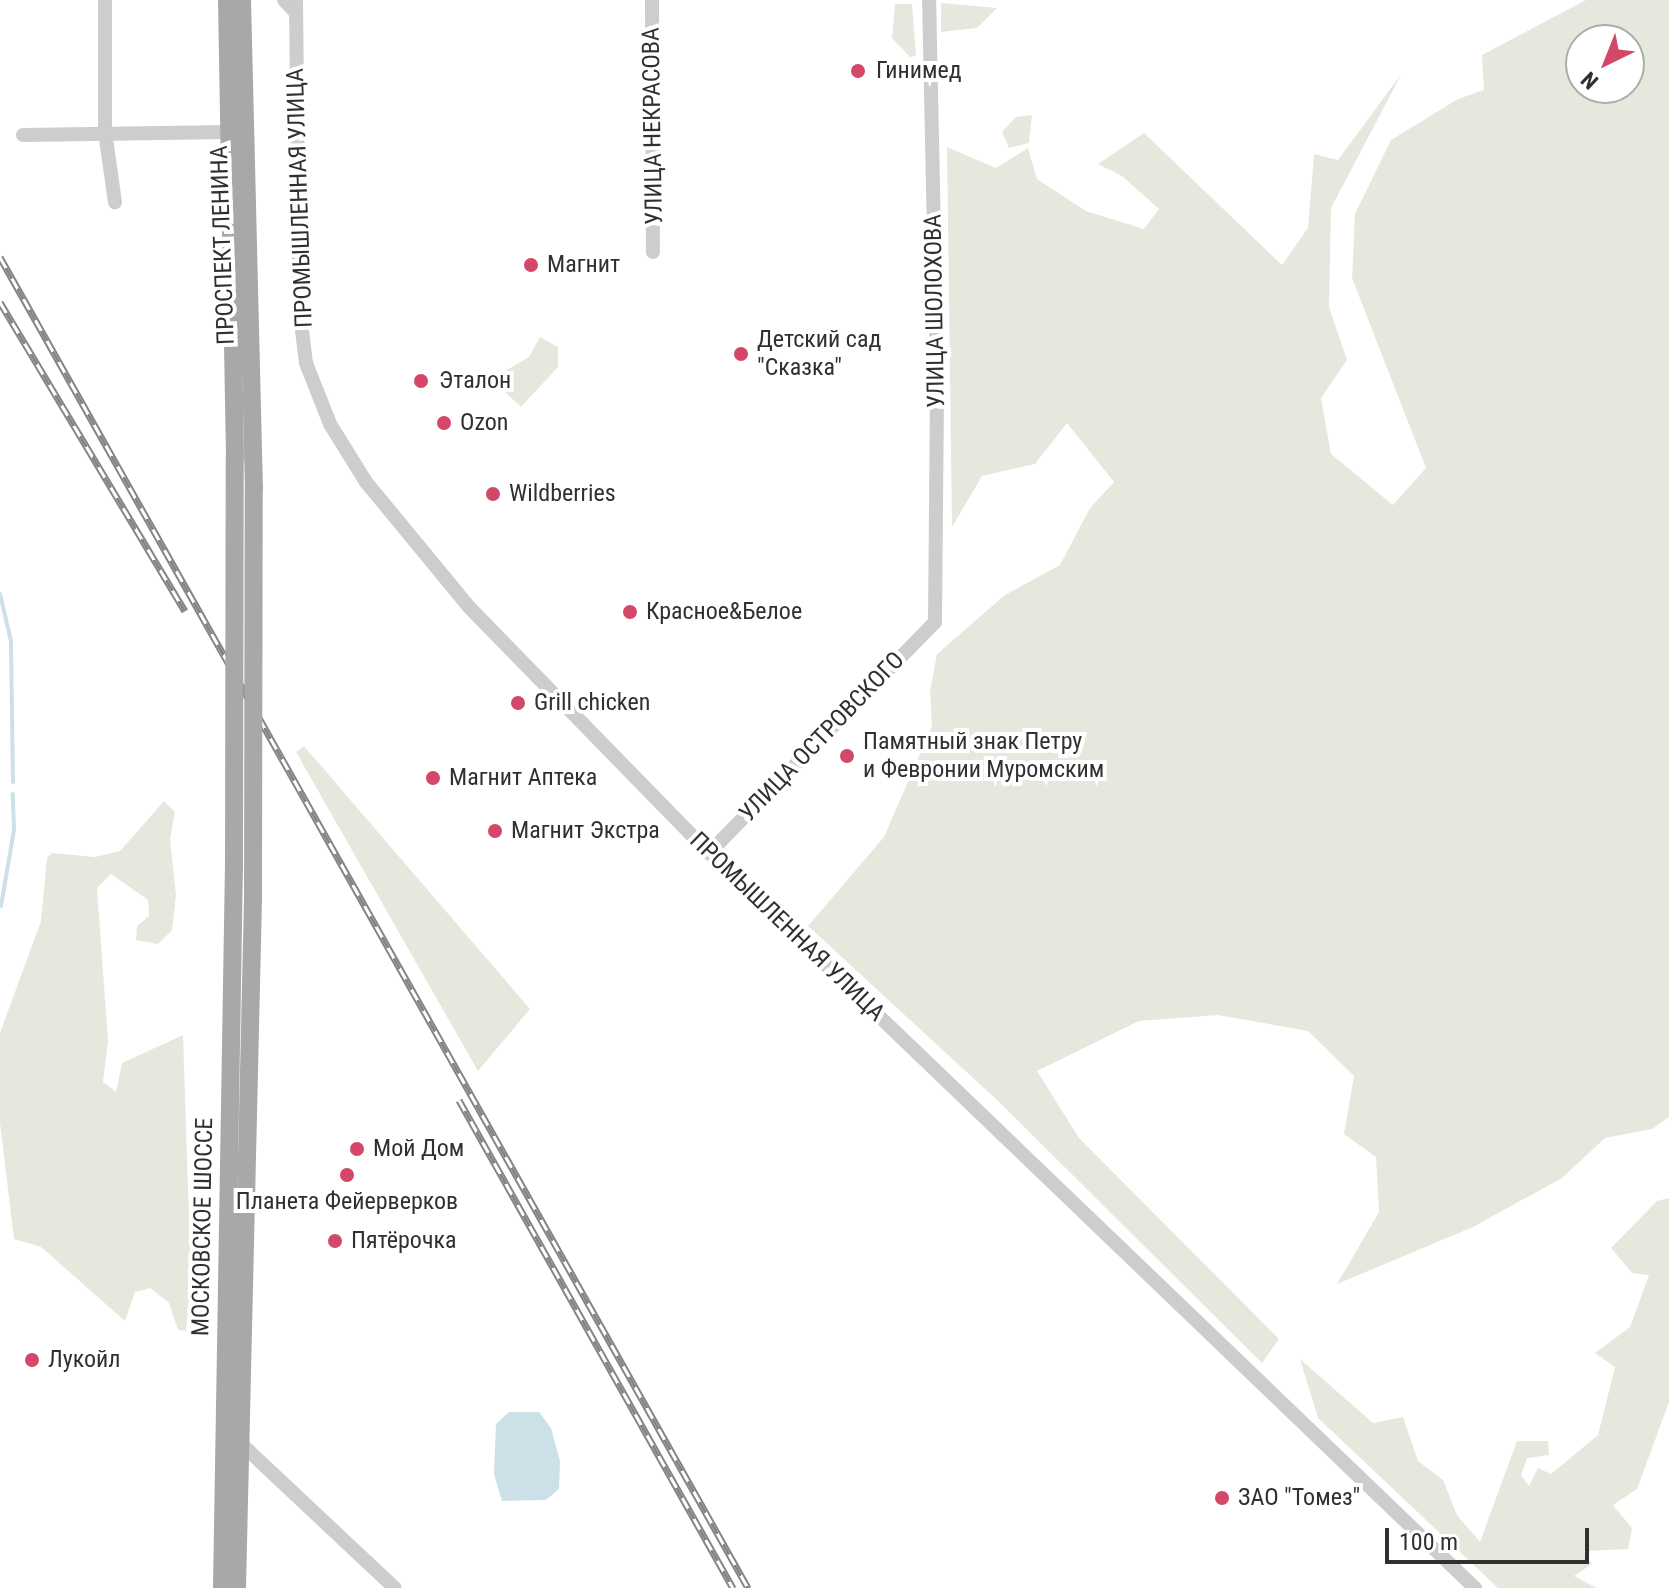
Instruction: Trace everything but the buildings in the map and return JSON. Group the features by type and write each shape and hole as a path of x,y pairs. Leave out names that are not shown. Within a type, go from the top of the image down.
{"main road":[{"name":"ПРОСПЕКТ ЛЕНИНА","path":"227,0 235,458 234,867"},
{"name":"ПРОСПЕКТ ЛЕНИНА","path":"246,4 254,489 253,898"},
{"name":"МОСКОВСКОЕ ШОССЕ","path":"234,867 231,1438 237,1588"},
{"name":"МОСКОВСКОЕ ШОССЕ","path":"222,1588 253,898"}],"street":[{"path":"105,0 105,132 115,202"},
{"name":"УЛИЦА НЕКРАСОВА","path":"652,0 653,252"},
{"name":"УЛИЦА ШОЛОХОВА","path":"929,0 937,377 935,622"},
{"name":"ПРОМЫШЛЕННАЯ УЛИЦА","path":"289,3 299,306 306,363 330,424 366,482 469,607 709,853 1475,1588"},
{"path":"23,135 230,132"},
{"name":"УЛИЦА ОСТРОВСКОГО","path":"709,853 935,622"},
{"path":"231,1438 395,1588"}],"shaded area":[{"path":"1586,0 1669,0 1669,1117 1652,1129 1605,1138 1562,1178 1473,1227 1337,1284 1379,1212 1376,1157 1344,1134 1354,1076 1308,1031 1218,1015 1139,1021 1037,1071 1079,1138 1279,1339 1262,1363 997,1100 808,926 884,837 932,726 930,692 937,654 1005,595 1060,565 1090,508 1114,482 1067,423 1035,464 982,476 952,527 947,147 996,168 1028,148 1037,179 1086,211 1144,229 1159,209 1122,176 1098,164 1144,133 1282,265 1308,228 1314,154 1338,160 1402,73 1331,208 1329,307 1347,360 1321,398 1331,454 1393,505 1426,468 1352,278 1355,214 1391,140 1458,99 1484,90 1482,55"},
{"path":"941,3 997,8 977,28 941,32"},
{"path":"895,4 912,4 916,56 910,57 892,38"},
{"path":"1032,115 1029,143 1009,148 1002,132 1016,117"},
{"path":"540,337 558,347 558,367 521,407 491,379 529,357"},
{"path":"304,746 530,1009 478,1071 296,752"},
{"path":"164,801 175,812 170,839 176,895 172,930 158,944 136,940 137,926 149,916 148,900 111,874 97,888 108,1041 103,1082 116,1092 122,1063 183,1035 191,1280 186,1331 178,1330 169,1303 150,1288 135,1292 125,1321 41,1247 14,1239 0,1123 0,1033 41,921 47,858 52,853 95,857 120,851"},
{"path":"1669,1198 1669,1402 1637,1489 1613,1505 1632,1528 1628,1549 1583,1551 1592,1564 1574,1576 1597,1588 1498,1588 1318,1418 1300,1359 1373,1423 1403,1417 1418,1461 1443,1480 1457,1515 1480,1542 1517,1441 1548,1441 1549,1455 1527,1458 1521,1475 1529,1486 1538,1468 1551,1474 1598,1435 1615,1367 1595,1353 1630,1327 1649,1275 1632,1273 1611,1248 1657,1201"},
{"path":"509,1412 539,1412 551,1428 560,1461 559,1489 546,1500 502,1501 494,1474 496,1424"}],"waterway":[{"path":"0,594 11,641 13,782"},
{"path":"1,906 14,830 13,794"}],"railway":[{"path":"0,257 748,1588"},
{"path":"0,302 185,611"},
{"path":"459,1100 733,1588"}],"place":[{"name":"Гинимед","path":"858,71"},
{"name":"Магнит","path":"531,265"},
{"name":"Детский сад \"Сказка\"","path":"741,354"},
{"name":"Эталон","path":"421,381"},
{"name":"Ozon","path":"444,423"},
{"name":"Wildberries","path":"493,494"},
{"name":"Красное&Белое","path":"630,612"},
{"name":"Grill chicken","path":"518,703"},
{"name":"Памятный знак Петру и Февронии Муромским","path":"847,756"},
{"name":"Магнит Аптека","path":"433,778"},
{"name":"Магнит Экстра","path":"495,831"},
{"name":"Мой Дом","path":"357,1149"},
{"name":"Планета Фейерверков","path":"347,1175"},
{"name":"Пятёрочка","path":"335,1241"},
{"name":"Лукойл","path":"32,1360"},
{"name":"ЗАО \"Томез\"","path":"1222,1498"}]}
